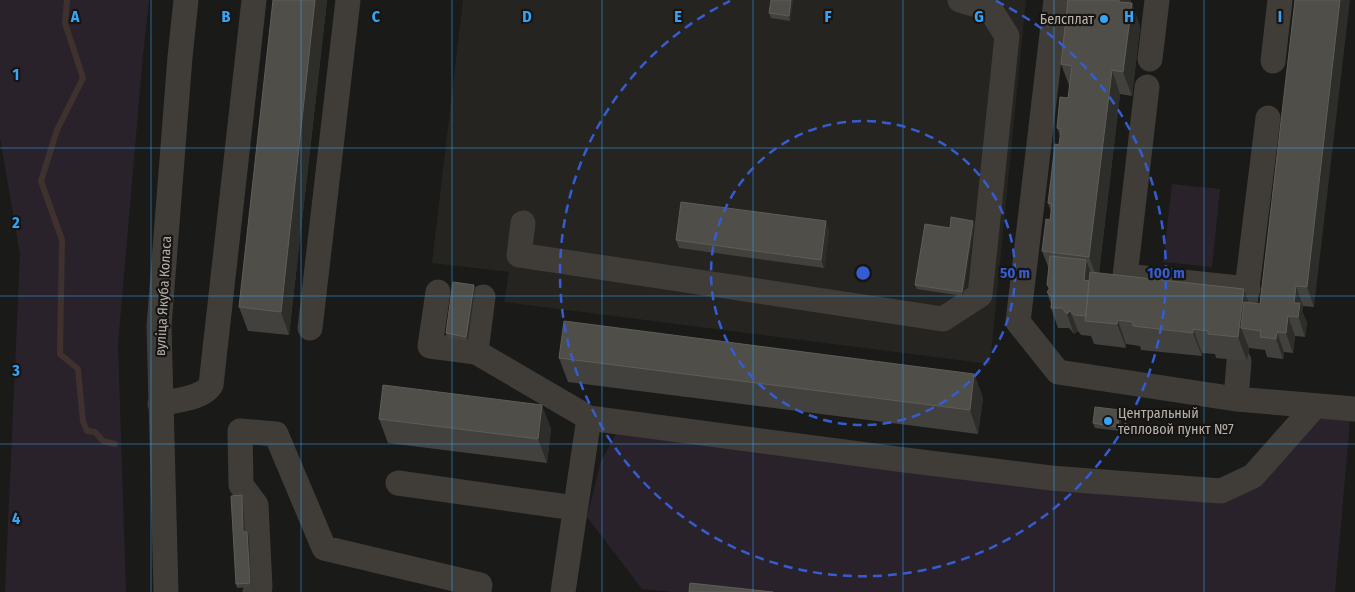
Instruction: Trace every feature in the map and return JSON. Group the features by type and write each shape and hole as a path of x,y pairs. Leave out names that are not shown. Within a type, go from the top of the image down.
{"street":[{"name":"вуліца Якуба Коласа","path":"166,592 158,326 186,0"},
{"path":"160,404 194,397 208,390 211,385 254,0"},
{"path":"310,328 348,0"},
{"path":"523,222 519,255 943,319 980,295 1007,36 990,9 960,0"},
{"path":"1056,0 1018,322 1058,372 1236,399 1355,409"},
{"path":"1150,59 1157,0"},
{"path":"1273,61 1280,0"},
{"path":"1147,86 1125,276 1246,300 1268,118"},
{"path":"438,292 430,346 476,352 589,418 1051,478 1221,491 1253,476 1315,406"},
{"path":"476,352 483,297"},
{"path":"1236,399 1240,361"},
{"path":"563,592 589,418"},
{"path":"255,592 260,587 256,504 241,485 240,431 276,434 324,548 480,585 479,592"},
{"path":"398,483 575,508"}],"shaded area":[{"path":"0,0 149,0 118,344 126,592 5,592 20,254 0,138"},
{"path":"463,0 1026,0 990,364 504,302 509,272 432,263"},
{"path":"1172,184 1220,189 1212,267 1163,262"},
{"path":"1332,416 1350,421 1335,592 672,592 642,589 587,517 601,461 617,432 1222,502 1318,419"}],"building":[{"path":"273,0 315,0 281,312 239,307"},
{"path":"771,0 791,0 789,16 769,13"},
{"path":"1068,0 1119,0 1119,2 1132,3 1123,72 1112,70 1089,257 1042,251 1046,219 1050,220 1052,204 1048,203 1055,144 1059,145 1061,129 1057,128 1060,97 1068,98 1072,66 1061,64"},
{"path":"1295,0 1340,0 1307,287 1296,286 1294,303 1300,303 1298,317 1288,316 1286,333 1277,332 1276,339 1260,337 1261,331 1241,328 1244,302 1260,304"},
{"path":"681,202 826,221 821,260 676,240"},
{"path":"951,217 973,221 962,292 915,285 925,224 950,228"},
{"path":"1050,256 1086,260 1084,280 1089,281 1086,316 1074,315 1070,311 1067,314 1062,308 1051,308 1052,297 1047,292 1050,288 1047,285"},
{"path":"1090,272 1244,289 1238,337 1208,334 1208,331 1193,329 1193,333 1133,326 1133,322 1118,320 1117,324 1085,321"},
{"path":"453,282 474,285 466,337 446,333"},
{"path":"564,321 974,374 970,410 559,358"},
{"path":"383,385 542,405 538,439 379,419"},
{"name":"Центральный тепловой пункт №7","path":"1095,407 1120,410 1118,427 1093,423"},
{"path":"242,495 243,532 247,532 250,583 236,584 231,496"},
{"path":"690,583 773,592 689,592"}],"waterway":[{"path":"67,0 65,23 83,78 57,130 41,181 62,240 60,354 78,369 83,421 87,431 95,432 103,441 115,444"}],"place":[{"name":"Белсплат","path":"1104,19"},
{"name":"Центральный тепловой пункт №7","path":"1108,421"}]}
